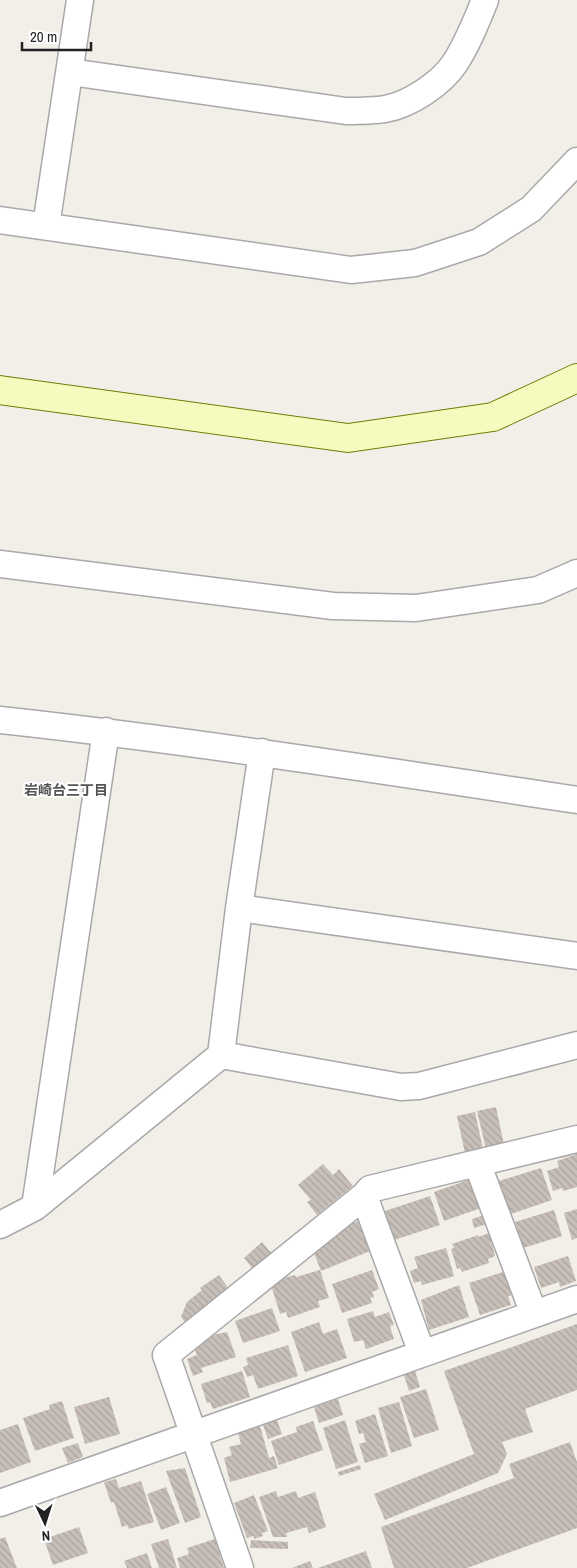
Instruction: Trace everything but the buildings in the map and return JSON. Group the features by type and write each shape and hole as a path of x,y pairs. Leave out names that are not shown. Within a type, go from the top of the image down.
{"street":[{"path":"46,226 80,0"},
{"path":"70,72 346,111 384,110 401,105 420,95 454,65 471,35 485,0"},
{"path":"0,220 351,270 415,263 479,242 531,209 577,161"},
{"path":"0,390 348,438 493,417 577,378"},
{"path":"0,564 333,606 416,608 538,590 577,573"},
{"path":"0,720 106,731 262,752 577,800"},
{"path":"35,1207 106,731"},
{"path":"0,1224 35,1207 221,1054 239,908 262,752"},
{"path":"239,908 577,956"},
{"path":"221,1054 401,1087 419,1086 577,1045"},
{"path":"240,1568 166,1355 364,1196 370,1189 577,1139"},
{"path":"477,1162 534,1314"},
{"path":"364,1196 422,1353"},
{"path":"0,1503 193,1433 577,1299"}],"district":[{"name":"岩崎台三丁目","path":"66,790"}]}
